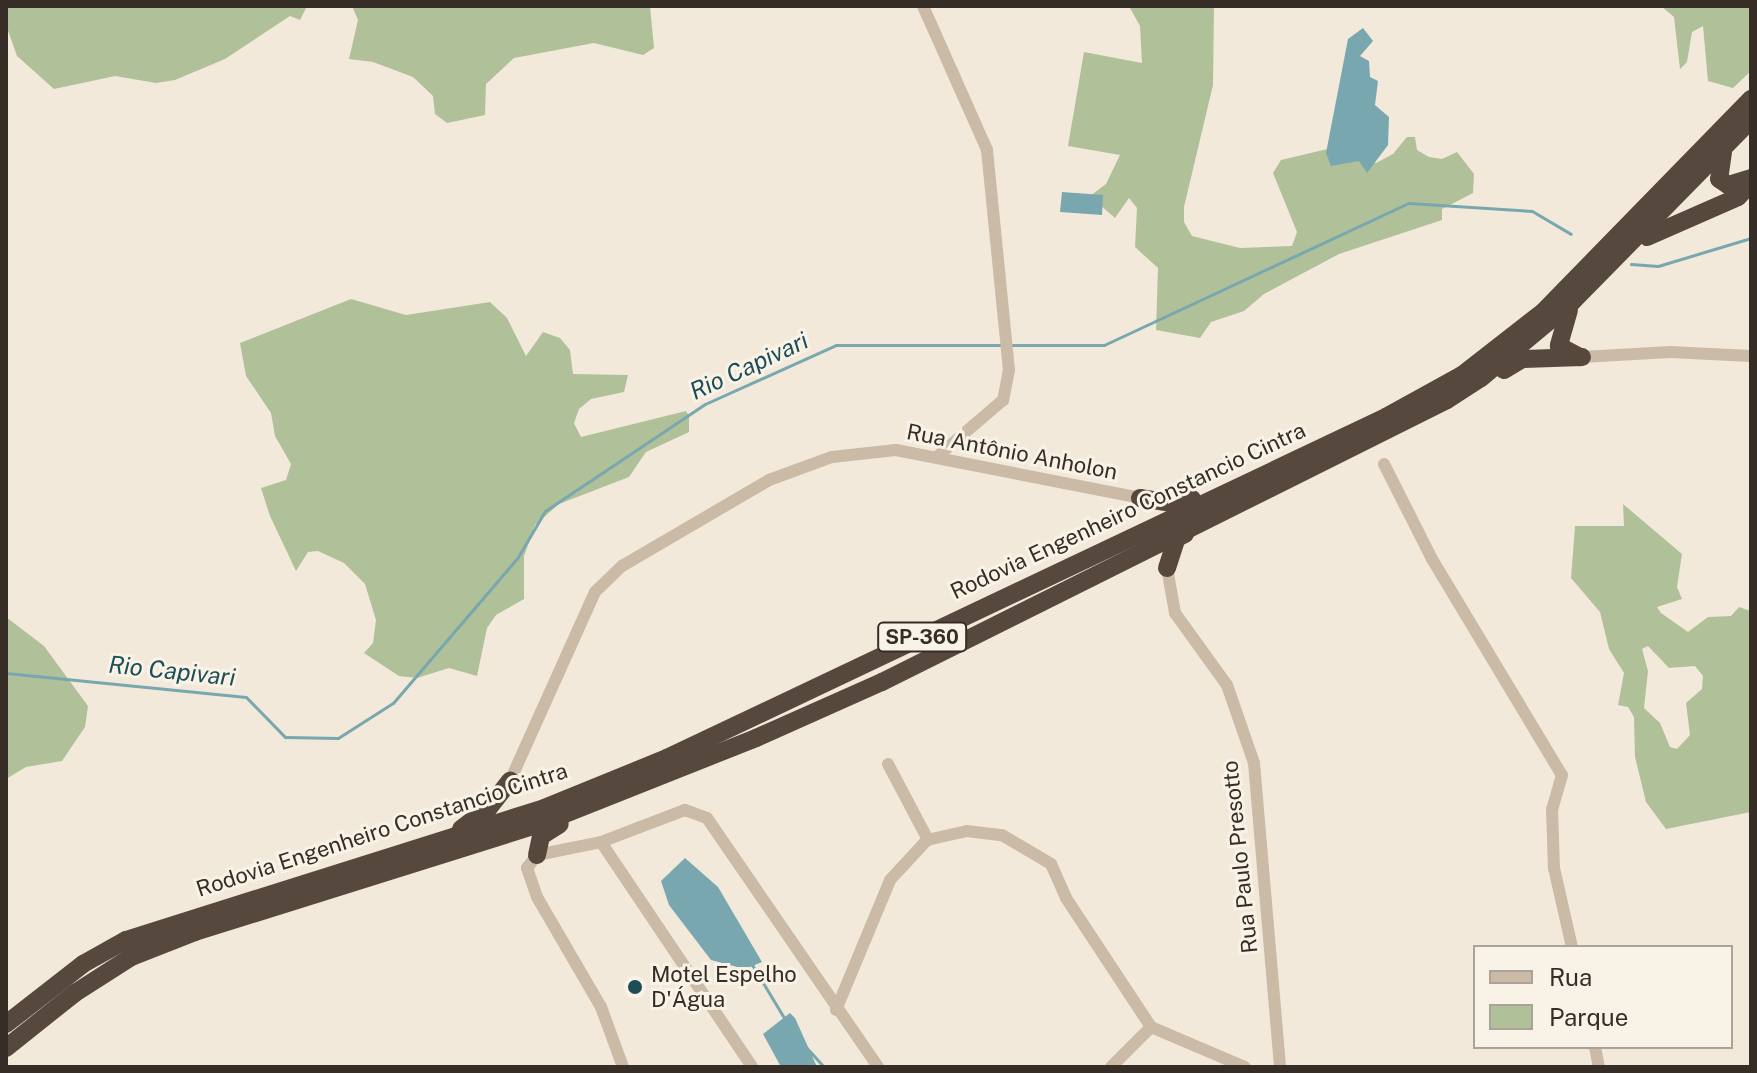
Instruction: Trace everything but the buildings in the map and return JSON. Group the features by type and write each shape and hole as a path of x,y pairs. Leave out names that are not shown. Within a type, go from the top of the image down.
{"highway":[{"name":"Rodovia Engenheiro Constancio Cintra","path":"6,1048 75,993 131,957 195,932 467,849 687,765 882,682 1246,480 1386,417 1462,375 1543,312 1751,99"},
{"name":"Rodovia Engenheiro Constancio Cintra","path":"6,1024 83,964 126,940 544,808 667,758 1113,552 1238,502 1447,400 1481,378 1573,301 1751,120"},
{"path":"1725,148 1717,164 1719,179 1728,185 1751,181"},
{"path":"1618,257 1675,221 1738,197 1751,181"},
{"path":"1573,301 1559,333 1559,346 1582,357"},
{"path":"1447,400 1522,359 1582,357"},
{"path":"1140,498 1177,504 1246,480"},
{"path":"1113,552 1156,511 1140,498"},
{"path":"1167,568 1177,538 1238,502"},
{"path":"1113,552 1160,544 1167,568"},
{"path":"467,849 518,840 537,855 541,836 553,827 595,812 687,765"},
{"path":"510,781 516,807 544,808"},
{"path":"445,839 488,809 510,781"}],"street":[{"path":"923,6 987,150 1009,370 1003,400 939,455"},
{"path":"1582,357 1670,352 1751,356"},
{"name":"Rua Antônio Anholon","path":"510,781 595,592 622,566 655,552 769,480 832,457 896,450 939,455 1140,498"},
{"path":"1384,464 1432,559 1562,775 1552,809 1554,868 1572,945"},
{"name":"Rua Paulo Presotto","path":"1167,568 1175,613 1227,685 1254,763 1280,1067"},
{"path":"888,764 928,840"},
{"path":"623,1067 601,1007 530,882 527,868 537,855 601,842 685,810 707,818 878,1067"},
{"path":"836,1010 890,880 928,840 967,831 1002,835 1051,864 1066,898 1151,1027 1245,1067"},
{"path":"601,842 752,1067"},
{"path":"1111,1067 1151,1027"}],"green space":[{"path":"6,6 307,6 300,20 290,16 225,59 175,80 156,83 115,76 54,89 17,56 6,25"},
{"path":"352,6 650,6 654,48 643,55 594,43 514,58 486,84 485,115 447,123 435,114 433,96 413,77 373,62 349,59 358,20"},
{"path":"1129,6 1214,6 1213,85 1184,207 1184,222 1192,236 1240,248 1292,246 1297,232 1273,173 1281,160 1332,148 1376,163 1393,154 1407,137 1415,137 1417,150 1429,157 1442,159 1457,152 1474,174 1473,193 1442,209 1442,220 1339,254 1264,294 1244,311 1211,322 1200,338 1156,330 1158,268 1135,247 1137,208 1129,198 1115,218 1090,196 1106,184 1120,155 1068,146 1084,52 1142,63 1140,26"},
{"path":"1661,6 1751,6 1751,71 1733,88 1708,81 1703,26 1692,32 1687,62 1680,69 1674,17"},
{"path":"351,299 406,315 490,302 507,318 526,356 543,332 560,338 570,350 573,374 628,375 624,392 591,399 579,409 574,423 581,437 686,411 689,416 689,432 646,452 629,477 559,504 535,525 524,556 524,599 496,615 487,628 477,676 449,668 417,678 399,676 364,653 373,643 376,620 365,584 344,563 318,551 308,552 296,571 270,516 261,488 286,480 291,464 275,436 271,413 246,376 240,343"},
{"path":"1623,504 1682,554 1677,587 1682,599 1657,607 1688,632 1708,617 1731,616 1739,607 1751,611 1751,812 1666,829 1646,802 1635,757 1634,717 1628,707 1618,705 1624,673 1609,649 1600,612 1571,578 1575,526 1624,526","holes":["1648,646 1669,668 1695,666 1703,676 1702,689 1686,703 1690,735 1677,749 1670,747 1660,723 1644,708 1648,671 1642,649"]},
{"path":"6,617 44,646 88,706 85,727 62,761 26,767 6,779"}],"water":[{"path":"1363,28 1373,41 1360,56 1369,61 1370,77 1378,81 1375,105 1389,117 1388,145 1367,173 1359,161 1331,166 1326,153 1348,39"},
{"path":"1062,192 1103,195 1102,215 1060,212"},
{"path":"685,858 718,887 762,962 745,969 711,960 669,905 661,881"},
{"path":"790,1013 817,1067 781,1067 763,1034"}],"waterway":[{"name":"Rio Capivari","path":"1009,345 1104,345 1409,203 1532,211 1571,234"},
{"name":"Rio Capivari","path":"1631,264 1658,266 1751,238"},
{"name":"Rio Capivari","path":"6,673 246,697 285,737 338,738 393,703 518,557 545,511 705,404 836,345 1001,345"},
{"path":"751,963 786,1021"},
{"path":"805,1046 824,1067"}],"place":[{"name":"Motel Espelho D'Água","path":"635,987"}]}
